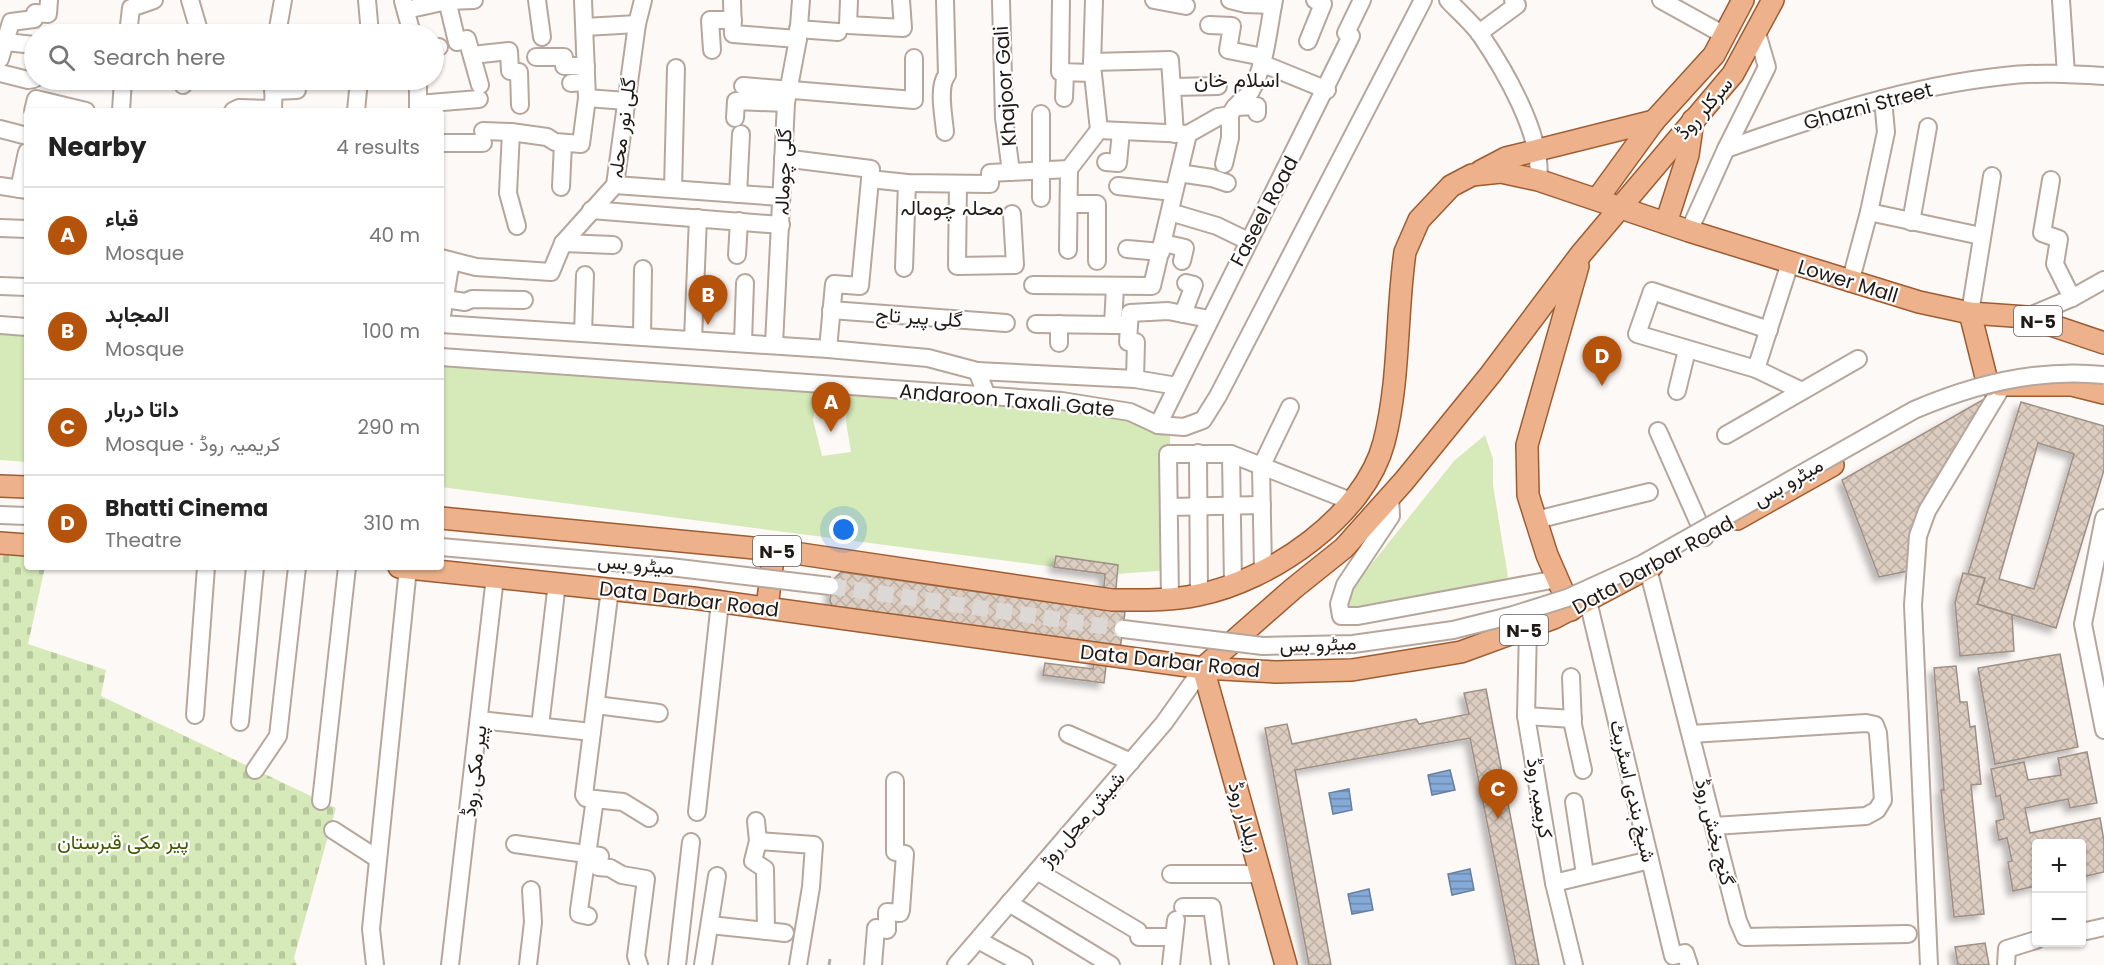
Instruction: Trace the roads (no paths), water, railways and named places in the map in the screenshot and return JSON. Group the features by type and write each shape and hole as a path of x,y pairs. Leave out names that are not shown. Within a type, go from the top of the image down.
{"main road":[{"name":"سرکلر روڈ","path":"1598,198 1654,121 1714,55 1743,0"},
{"name":"سرکلر روڈ","path":"1203,668 1294,588 1344,548 1390,497 1490,375 1581,254 1623,208 1662,155 1733,74 1773,0"},
{"path":"1666,223 1688,155 1693,120"},
{"path":"1472,175 1506,158 1654,121"},
{"name":"N-5","path":"444,518 774,550 1112,600 1170,599 1199,595 1233,585 1263,570 1311,541 1353,502 1384,444 1392,401 1405,252 1419,220 1430,206 1451,186 1472,175 1501,172 1538,180 1598,198"},
{"name":"Lower Mall","path":"1598,198 1689,231 1850,282 1927,304 1970,313 2027,317 2104,343"},
{"path":"1579,606 1557,579 1536,520 1528,495 1527,445 1581,254"},
{"path":"1970,313 1995,385"},
{"name":"N-5","path":"1995,385 2072,385 2104,393"},
{"name":"Data Darbar Road","path":"431,570 720,602 1203,668 1276,672 1352,670 1461,652 1528,628 1579,606 1794,488 1911,417 1961,393 1995,385"},
{"path":"0,486 24,487"},
{"path":"0,543 24,545"},
{"path":"767,608 774,550"},
{"name":"زیلدار روڈ","path":"1203,668 1287,965"}],"street":[{"path":"0,59 11,22 34,19 35,6 48,14 49,0"},
{"path":"129,24 131,8 154,0"},
{"path":"190,0 197,24"},
{"path":"280,24 288,0"},
{"path":"367,0 369,24"},
{"path":"418,90 418,107 479,92 467,39 457,42 447,0"},
{"path":"409,24 404,5 447,0 474,0"},
{"path":"537,0 542,36"},
{"path":"444,143 511,132 547,137 555,142 581,144 585,27 583,0"},
{"name":"گلی نور محلہ","path":"446,260 476,267 551,272 563,243 615,185 637,24 644,0"},
{"path":"732,0 733,34 838,32"},
{"name":"گلی چومالہ","path":"774,344 783,158 788,96 801,0"},
{"path":"849,0 848,25 903,28 901,0"},
{"path":"945,0 947,75 944,79 943,95 945,132"},
{"name":"Khajoor Gali","path":"1001,0 1004,118 1011,172"},
{"path":"1033,285 1152,286 1179,173 1181,134 1172,87 1174,60 1060,72 1061,0"},
{"path":"1068,250 1069,169 1099,130 1092,67 1094,0"},
{"path":"1154,0 1186,6"},
{"path":"1224,165 1230,138 1232,111 1251,91 1262,60 1273,2 1246,4 1230,0"},
{"path":"1308,41 1323,4 1315,0"},
{"name":"Faseel Road","path":"1158,425 1209,319 1327,90 1352,36 1346,33 1362,0"},
{"name":"Andaroon Taxali Gate","path":"444,357 1062,401 1130,412 1158,425 1184,427 1203,420 1218,396 1423,0"},
{"path":"1448,0 1479,33 1518,101 1540,164 1538,180"},
{"path":"1479,33 1517,4 1513,0"},
{"path":"1661,0 1726,36"},
{"path":"2061,0 2066,74"},
{"path":"712,50 710,20 733,20"},
{"path":"585,27 637,24"},
{"path":"1209,25 1232,26 1228,50 1262,60 1327,90"},
{"path":"1689,231 1726,149 1767,67 1757,33"},
{"path":"6,42 24,44"},
{"path":"472,55 509,51 510,71 519,72 520,105"},
{"path":"536,57 564,57 564,66 582,82 626,101"},
{"path":"738,194 736,101 788,96 914,100 914,58"},
{"path":"673,189 676,68"},
{"path":"1064,98 1065,72"},
{"path":"0,73 24,79"},
{"name":"Ghazni Street","path":"1726,149 1845,108 2005,75 2104,75"},
{"path":"743,86 788,96"},
{"path":"1172,87 1218,86"},
{"path":"121,108 122,90"},
{"path":"273,90 273,108"},
{"path":"356,108 358,90"},
{"path":"914,95 943,95"},
{"path":"34,108 36,99 74,108"},
{"path":"1850,282 1869,212 1886,132 1883,99"},
{"path":"1099,130 1181,134 1232,111 1257,106 1257,113"},
{"path":"1041,114 1041,198"},
{"path":"1911,222 1928,127"},
{"path":"0,129 24,134"},
{"path":"1106,162 1118,163 1121,131"},
{"path":"511,132 508,193 517,226"},
{"path":"561,187 563,143"},
{"path":"783,158 871,169 860,286 834,284 828,349"},
{"path":"870,179 907,183 990,183 990,173 1069,169"},
{"path":"1179,173 1212,177 1227,183"},
{"path":"1970,313 1992,176"},
{"path":"2051,180 2042,233 2059,239 2055,264 2072,298"},
{"path":"904,268 907,183"},
{"path":"958,184 957,266 1015,265 1012,214"},
{"path":"615,185 781,197"},
{"path":"0,186 23,189"},
{"path":"1118,186 1173,192"},
{"path":"690,191 693,217 693,339"},
{"path":"1069,204 1097,204 1097,261"},
{"path":"591,210 781,225"},
{"path":"1170,212 1217,226 1248,242"},
{"path":"1869,212 1981,236"},
{"path":"737,255 739,221"},
{"path":"0,228 24,229"},
{"path":"563,243 613,245"},
{"path":"1127,249 1185,248 1182,261"},
{"path":"444,305 446,260"},
{"path":"1756,369 1790,263"},
{"path":"642,336 644,269"},
{"path":"583,333 585,275"},
{"path":"2027,317 2072,298 2104,280"},
{"path":"743,342 745,283"},
{"path":"1183,314 1194,285 1186,283"},
{"path":"0,285 24,287"},
{"path":"1115,286 1121,325 1128,342 1136,342 1135,379"},
{"path":"1769,330 1652,291 1637,334 1756,369 1802,391"},
{"path":"445,299 465,302 472,299 524,300"},
{"name":"گلی پیر تاج","path":"831,310 1006,323"},
{"path":"1121,325 1130,313 1168,311 1209,319"},
{"path":"444,323 774,344 928,358 977,371 1135,379 1177,386"},
{"path":"1036,324 1121,325"},
{"path":"1059,324 1059,343"},
{"path":"0,325 24,327"},
{"path":"1677,391 1687,350"},
{"path":"1726,435 1858,359"},
{"path":"977,371 987,396"},
{"name":"میٹرو بس","path":"1123,629 1263,646 1353,644 1453,630 1513,615 1567,598 1642,564 1914,410 1941,398 1971,387 2012,378 2055,374 2104,375"},
{"path":"1929,965 1913,605 1918,536 1927,511 1995,385"},
{"path":"1263,570 1261,467 1290,407"},
{"path":"1658,431 1705,537"},
{"path":"1170,599 1168,453 1232,454 1353,502"},
{"path":"1198,453 1199,595"},
{"path":"1232,454 1233,585"},
{"path":"1536,520 1649,492"},
{"path":"1390,497 1391,516 1345,585 1339,604 1341,616 1358,616 1557,579"},
{"path":"1169,507 1262,505"},
{"path":"0,515 24,516"},
{"path":"2104,518 2083,624 2104,730"},
{"name":"میٹرو بس","path":"444,547 670,567 830,586"},
{"name":"گنج بخش روڈ","path":"1648,569 1738,921 1745,937 1908,934"},
{"path":"195,715 206,570"},
{"path":"240,722 255,570"},
{"path":"255,770 278,736 297,570"},
{"path":"321,801 347,570"},
{"path":"375,965 371,929 404,570"},
{"name":"پیر مکی روڈ","path":"450,965 495,577"},
{"path":"540,726 557,583"},
{"path":"610,589 584,797 622,802 649,818"},
{"path":"697,812 720,602"},
{"name":"شیخ ہندی اسٹریٹ","path":"1579,606 1650,860 1673,956 1685,953 1689,965"},
{"name":"کریمیہ روڈ","path":"1528,628 1526,716 1554,883 1574,965"},
{"name":"شیش محل روڑ","path":"956,965 1164,723 1203,668"},
{"path":"1571,677 1573,719 1583,770"},
{"path":"596,705 659,713"},
{"path":"1526,716 1573,719"},
{"path":"480,720 592,732"},
{"path":"1691,734 1866,723 1875,725 1878,734 1883,800 1877,810 1866,816 1714,826"},
{"path":"1068,734 1131,762"},
{"path":"873,965 876,928 887,930 887,912 900,913 901,910 905,854 895,852 895,782"},
{"path":"588,916 582,915 579,910 595,799"},
{"path":"1574,802 1585,874"},
{"path":"756,821 758,841 753,861 765,869 766,931"},
{"path":"333,830 378,859"},
{"path":"758,841 814,845 811,887 798,965"},
{"path":"677,965 691,842"},
{"path":"515,844 600,855 598,867 610,868 622,875 640,876 646,879 636,956 639,965"},
{"path":"1554,883 1650,860"},
{"path":"1037,871 1138,931 1139,937 1212,907 1220,965"},
{"path":"1170,874 1261,874"},
{"path":"703,965 717,876"},
{"path":"528,965 533,921 531,890"},
{"path":"1009,903 1111,965"},
{"path":"1171,965 1178,921"},
{"path":"710,925 785,933"},
{"path":"2086,931 2104,927"},
{"path":"978,940 1024,965"},
{"path":"2006,965 2007,949 2032,942"}],"water":[{"path":"1450,770 1455,790 1432,795 1428,775"},
{"path":"1349,789 1352,810 1333,814 1329,793"},
{"path":"1470,869 1474,890 1452,895 1448,874"},
{"path":"1369,889 1373,910 1352,914 1348,894"}],"tunnel":[{"path":"830,586 1123,629"}],"place":[{"name":"المجاہد","path":"708,325"},
{"name":"Bhatti Cinema","path":"1602,386"},
{"name":"قباء","path":"831,432"},
{"name":"داتا دربار","path":"1498,819"}],"district":[{"name":"اسلام خان","path":"1237,79"},
{"name":"محلہ چومالہ","path":"952,207"}],"park label":[{"name":"پیر مکی قبرستان","path":"123,842"}]}
